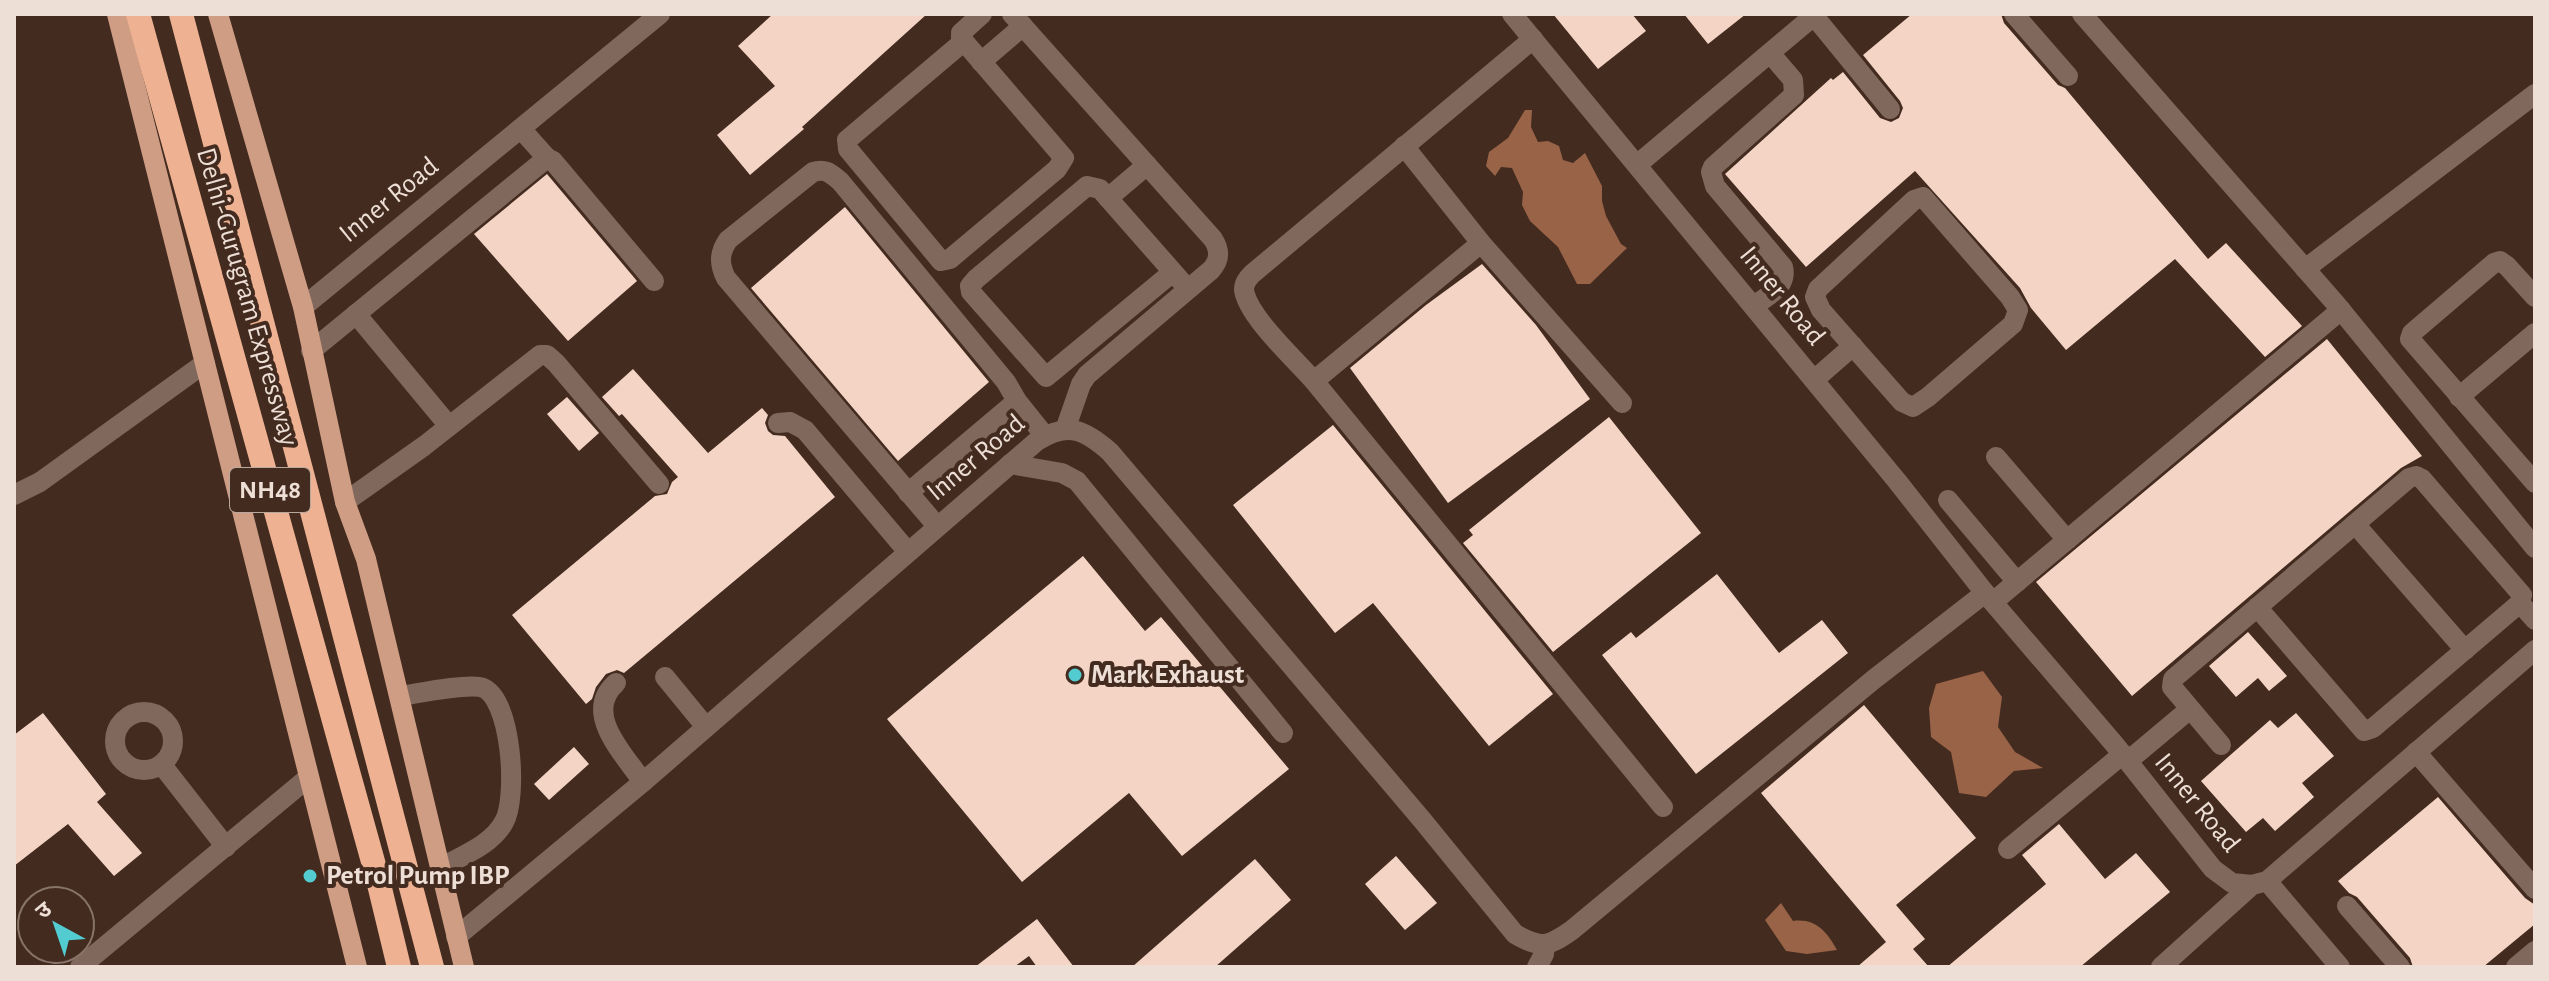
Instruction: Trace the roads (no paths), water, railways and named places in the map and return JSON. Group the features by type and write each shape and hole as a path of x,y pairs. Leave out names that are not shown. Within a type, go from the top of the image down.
{"highway":[{"name":"Delhi-Gurugram Expressway","path":"138,14 377,876 399,967"},
{"name":"Delhi-Gurugram Expressway","path":"181,14 432,967"}],"main road":[{"path":"117,14 357,967"},
{"path":"218,14 303,307 345,502 366,559 464,967"}],"street":[{"name":"Inner Road","path":"303,307 660,14"},
{"path":"963,42 847,140 848,149 941,261 950,259 1063,163 1061,152 963,42 961,33 982,14"},
{"name":"Inner Road","path":"1512,14 1638,164 1989,597 2126,758 2213,869 2232,883 2259,883 2340,967"},
{"path":"2014,14 2068,76"},
{"path":"2082,14 2341,310 2535,548"},
{"path":"1638,164 1815,15 1890,109"},
{"path":"981,62 1018,20 1213,239 1219,250 1216,264 1188,289 1088,358 1042,376 976,299 970,286 1087,186 1100,189 1188,289"},
{"path":"1533,39 1252,274 1246,281 1244,291 1260,320 1314,381 1663,807"},
{"path":"1754,306 1783,283 1783,267 1715,186 1711,172 1794,95 1793,80 1770,53"},
{"path":"2305,269 2535,94"},
{"path":"521,129 553,161 654,281"},
{"path":"1404,146 1481,243 1622,403"},
{"path":"311,351 547,158"},
{"path":"1108,198 1147,165"},
{"path":"937,526 726,278 720,262 728,240 813,172 822,169 829,171 1006,382 1045,436"},
{"path":"1917,198 1927,200 2016,303 2018,310 2013,324 1913,407 1902,402 1853,346 1821,310 1816,302 1816,293 1917,198"},
{"path":"1314,381 1481,243"},
{"path":"2535,297 2507,266 2500,261 2494,263 2412,333 2410,339 2535,483"},
{"path":"1065,430 1088,358 1173,272"},
{"path":"1989,597 2017,582 2341,310"},
{"path":"356,314 449,426"},
{"path":"2459,397 2535,333"},
{"path":"1814,380 1853,346"},
{"path":"345,502 449,426 533,359 547,355 659,484"},
{"path":"14,495 40,482 205,363"},
{"path":"908,493 1017,401"},
{"path":"778,423 790,422 805,430 908,552"},
{"name":"Inner Road","path":"456,937 643,782 1010,464 1045,436 1065,430 1087,433 1110,452 1515,934 1533,944 1541,961 1572,930 1873,680 1989,597"},
{"path":"1996,457 2067,540"},
{"path":"1010,464 1062,473 1077,481 1283,733"},
{"path":"2221,745 2172,687 2173,679 2257,607 2409,478 2416,476 2422,479 2522,595 2520,603 2373,728 2364,731 2257,607"},
{"path":"1948,500 2017,582"},
{"path":"2355,524 2465,650"},
{"path":"2520,603 2535,620"},
{"path":"2161,967 2535,650"},
{"path":"665,677 706,727"},
{"path":"616,683 602,702 603,718 609,733 643,782"},
{"path":"400,696 479,687 493,696 500,707 511,758 509,814 494,836 440,868"},
{"path":"2008,849 2190,709"},
{"path":"2416,752 2535,889"},
{"path":"162,765 226,847"},
{"path":"80,967 309,777"},
{"path":"2347,906 2400,967"},
{"path":"2516,967 2535,951"}],"place":[{"name":"Mark Exhaust","path":"1075,675"},
{"name":"Petrol Pump IBP","path":"310,876"}]}
